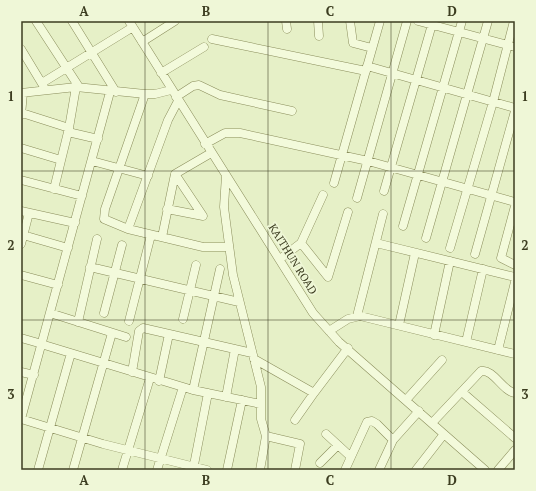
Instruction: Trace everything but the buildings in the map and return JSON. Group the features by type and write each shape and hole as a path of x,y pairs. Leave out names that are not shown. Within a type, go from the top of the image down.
{"street":[{"path":"36,21 77,87 69,130 54,189"},
{"path":"72,21 92,53 113,92 98,139 21,419 128,451 193,468 207,470"},
{"path":"142,42 175,21"},
{"path":"318,21 319,36"},
{"path":"350,21 353,43 372,48"},
{"path":"334,183 380,21"},
{"path":"356,198 394,73 407,21"},
{"path":"418,21 433,23 459,32 511,46"},
{"path":"403,226 462,21"},
{"path":"426,238 488,21"},
{"path":"450,248 511,46 514,21"},
{"path":"384,191 392,168 433,23"},
{"path":"44,86 131,24"},
{"name":"KAITHUN ROAD","path":"131,24 205,144 314,313 328,331 485,470"},
{"path":"212,39 394,73 467,94 515,110 475,254"},
{"path":"161,73 204,47"},
{"path":"21,49 44,86"},
{"path":"128,229 177,99 193,86 199,85 220,95 292,111"},
{"path":"98,139 21,114 22,93 44,86 77,87 113,92 145,94 155,94 171,90"},
{"path":"145,94 119,168 104,217 108,222 151,235 203,247 229,247"},
{"path":"205,144 221,134 233,132 368,161 515,202"},
{"path":"21,148 61,160"},
{"path":"162,237 175,174 211,153"},
{"path":"92,161 148,176"},
{"path":"168,209 203,216 175,174"},
{"path":"226,175 224,201 229,247 239,302 260,379 261,419 266,436 260,470"},
{"path":"21,180 82,196"},
{"path":"280,259 301,243 323,195"},
{"path":"515,206 500,258 515,265"},
{"path":"21,244 25,212 75,223"},
{"path":"301,243 328,277 348,212"},
{"path":"357,316 383,214"},
{"path":"23,235 68,248"},
{"path":"129,322 151,235"},
{"path":"78,322 97,239"},
{"path":"376,243 515,277"},
{"path":"104,313 122,245"},
{"path":"399,325 415,253"},
{"path":"434,335 450,261"},
{"path":"183,319 196,264"},
{"path":"90,267 239,302"},
{"path":"193,390 202,342 220,269"},
{"path":"466,342 483,269"},
{"path":"21,275 58,285"},
{"path":"498,350 515,282"},
{"path":"50,313 126,337"},
{"path":"328,331 357,316 515,354"},
{"path":"132,372 141,329 148,328 235,349 253,356 314,393"},
{"path":"74,470 112,332"},
{"path":"159,381 169,334"},
{"path":"21,338 183,388 261,404"},
{"path":"295,420 348,348"},
{"path":"226,397 235,349"},
{"path":"38,470 71,353"},
{"path":"406,400 442,360"},
{"path":"432,423 483,370 489,372 508,390 515,393"},
{"path":"21,372 34,375"},
{"path":"122,470 150,378"},
{"path":"157,470 183,388"},
{"path":"462,392 515,438"},
{"path":"193,468 208,393"},
{"path":"227,470 242,400"},
{"path":"379,470 393,440 419,411"},
{"path":"345,470 365,425 369,421 377,424 393,440"},
{"path":"326,434 351,457"},
{"path":"416,470 444,434"},
{"path":"266,436 300,444 295,470"},
{"path":"320,463 338,445"},
{"path":"498,470 515,450"}]}
